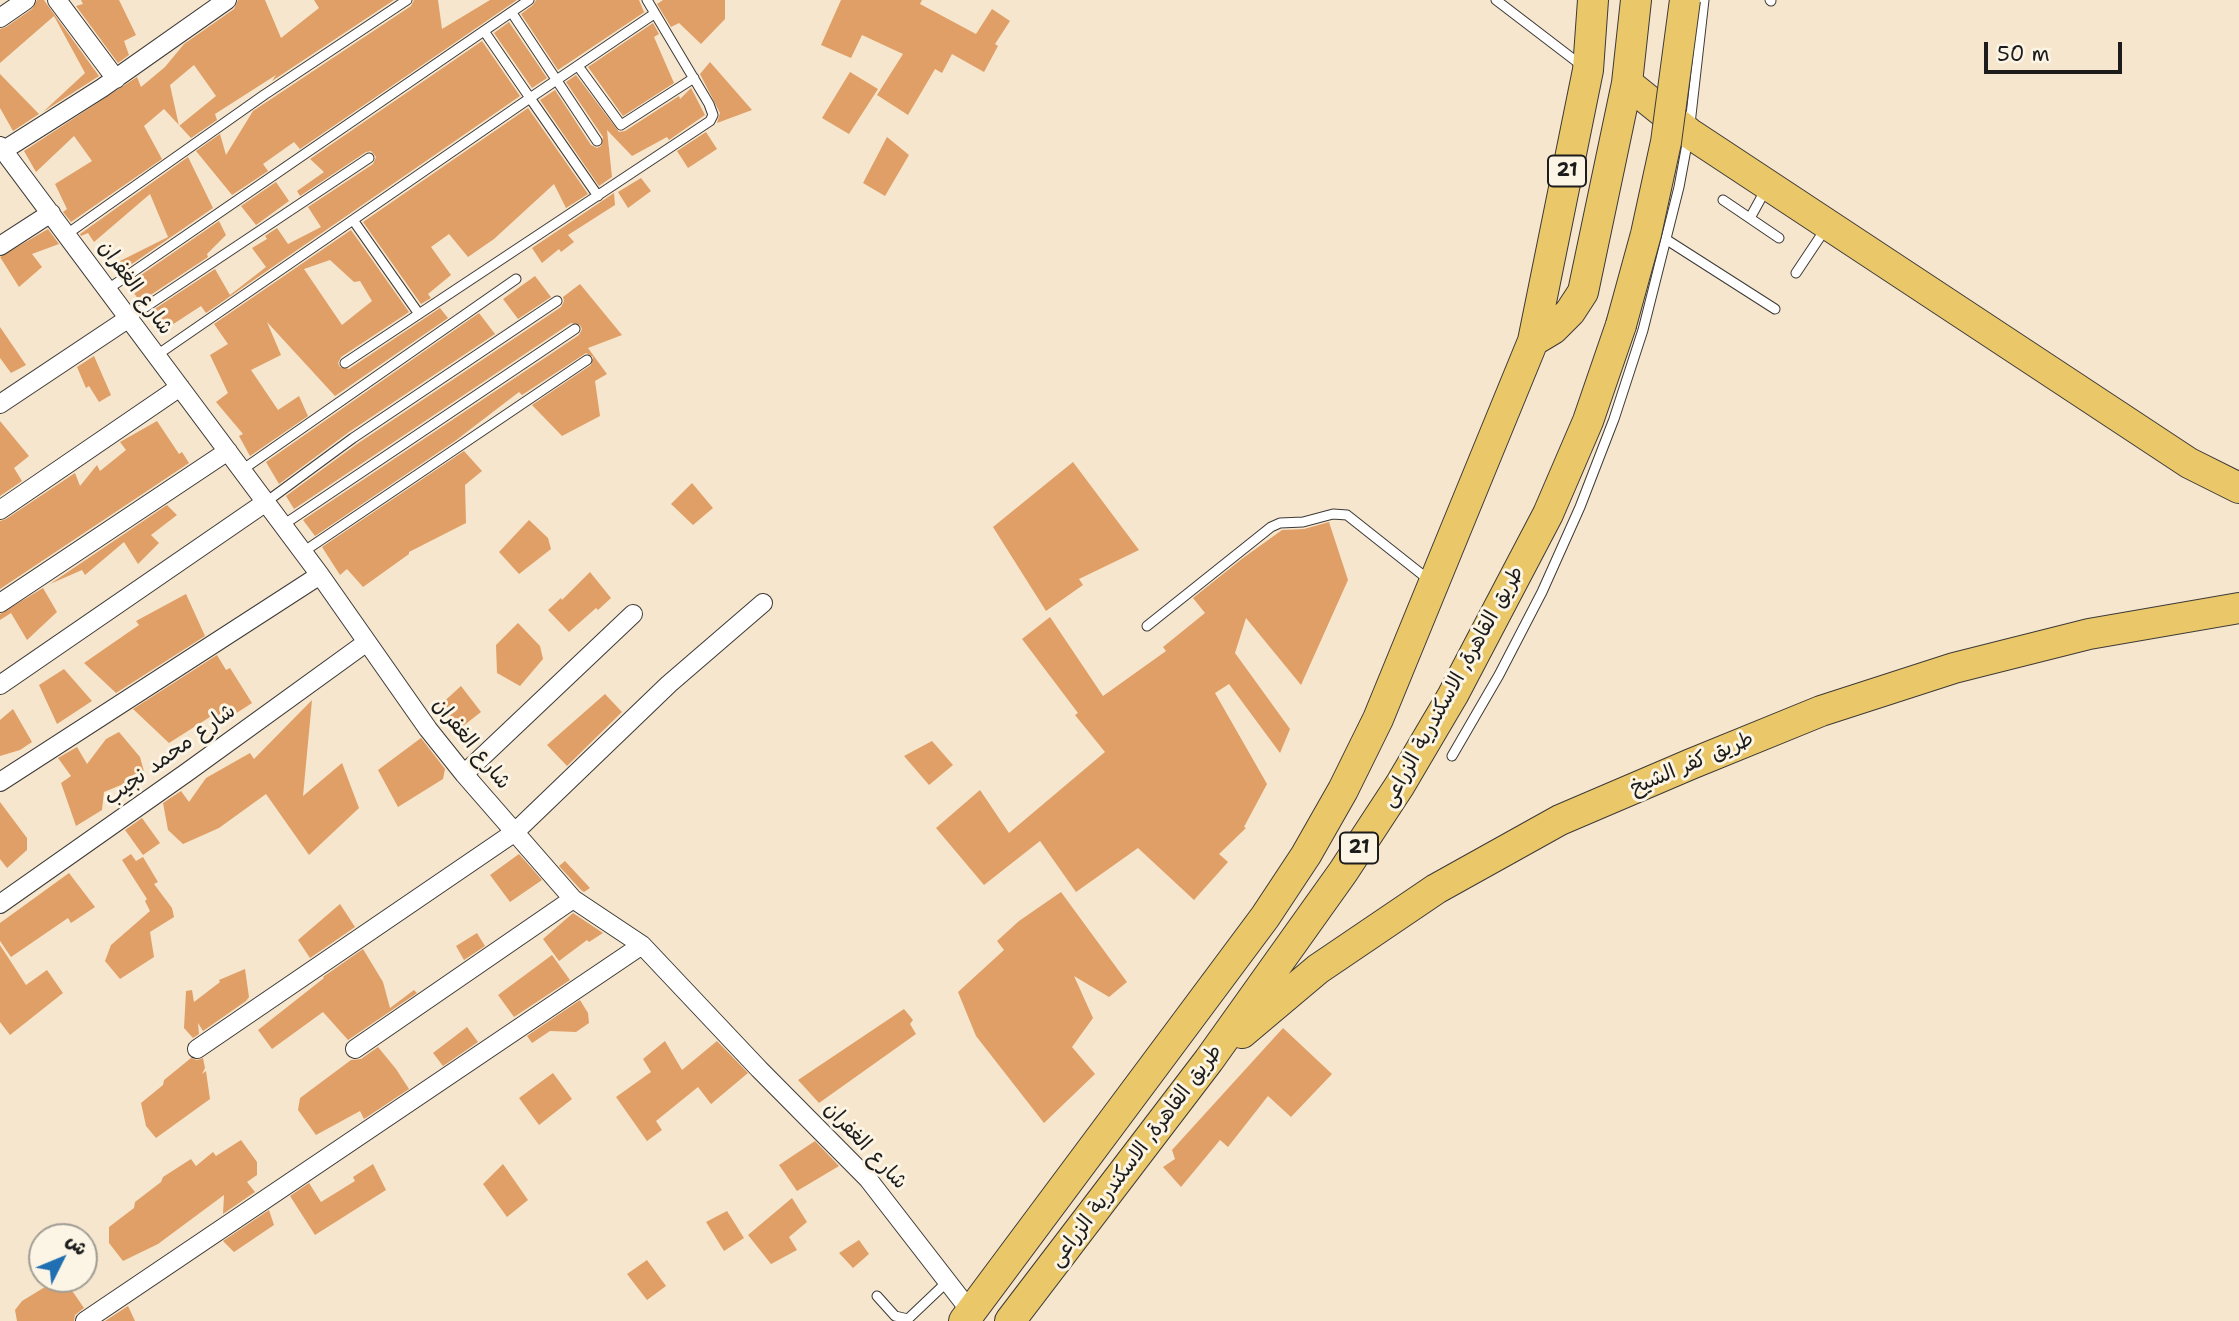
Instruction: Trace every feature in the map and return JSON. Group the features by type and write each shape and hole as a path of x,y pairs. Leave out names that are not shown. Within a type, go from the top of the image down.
{"highway":[{"name":"طريق القاهرة, الاسكندرية الزراعى","path":"968,1316 1265,917 1306,855 1343,790 1378,719 1532,341 1588,70 1593,0"},
{"path":"1532,341 1553,329 1570,312 1583,292 1628,83 1636,0"},
{"name":"طريق القاهرة, الاسكندرية الزراعى","path":"1010,1321 1209,1060 1343,872 1400,785 1453,695 1548,514 1588,421 1621,326 1646,234 1666,142 1685,0"},
{"path":"1628,83 1689,133 2189,463 2239,488"},
{"name":"طريق كفر الشيخ","path":"1209,1060 1318,969 1436,888 1572,815 1821,711 1954,668 2089,634 2239,608"}],"street":[{"path":"0,18 26,0"},
{"path":"57,0 116,79"},
{"path":"2,148 116,79 227,0"},
{"name":"شارع الغفران","path":"2,148 320,575 428,729 464,774 573,899 642,945 868,1179 948,1281 968,1316"},
{"path":"0,246 51,213"},
{"path":"0,404 129,318"},
{"path":"0,510 180,387"},
{"path":"0,603 228,451"},
{"path":"0,685 266,502"},
{"path":"0,782 320,575"},
{"path":"197,1049 515,832 669,684 763,603"},
{"path":"464,774 632,614"},
{"name":"شارع محمد نجيب","path":"0,904 367,642"},
{"path":"355,1049 573,899"},
{"path":"85,1321 642,945"}],"lane":[{"path":"67,234 264,95 407,0"},
{"path":"108,289 529,0"},
{"path":"345,363 710,121 713,115 709,104 647,0"},
{"path":"1496,0 1588,70"},
{"path":"1452,756 1530,616 1580,507 1614,419 1643,330 1667,240 1689,133 1704,0"},
{"path":"512,13 597,141"},
{"path":"157,355 654,14"},
{"path":"484,31 597,196"},
{"path":"578,66 621,125 694,78"},
{"path":"129,318 369,159"},
{"path":"1750,218 1769,185"},
{"path":"1723,200 1779,238"},
{"path":"354,220 419,314"},
{"path":"1796,273 1829,224"},
{"path":"1667,240 1775,309"},
{"path":"242,470 516,279"},
{"path":"266,502 353,438 557,301"},
{"path":"282,525 575,329"},
{"path":"303,552 587,360"},
{"path":"1147,626 1271,527 1280,523 1303,523 1333,514 1353,518 1433,583"},
{"path":"877,1296 895,1316 908,1319 948,1281"}],"building":[{"path":"37,0 44,0 99,76 43,112 85,73 54,16 0,63 0,29 32,9"},
{"path":"81,0 119,0 136,35 124,41 129,55 118,63 76,6 83,4"},
{"path":"238,0 265,0 281,38 319,8 314,0 394,0 272,81 276,75 215,114 217,120 191,138 179,126 216,96 194,65 170,85 179,125 164,109 144,126 162,159 71,222 63,212 67,209 55,184 92,161 74,136 36,172 24,151 137,77 141,87 165,67 184,44 234,9"},
{"path":"414,0 438,0 442,29 490,0 517,0 300,149 294,142 263,164 268,171 232,195 196,151 220,134 226,155 253,111 411,6"},
{"path":"536,0 639,0 644,12 646,11 558,70 521,14"},
{"path":"663,0 725,0 725,19 701,44 679,23 671,27 657,4"},
{"path":"841,0 922,0 920,4 976,34 992,9 1010,21 995,44 998,46 984,72 952,54 942,73 935,69 908,115 877,95 903,54 862,35 851,58 821,45"},
{"path":"509,22 547,78 532,88 494,33"},
{"path":"653,23 659,34 654,37 674,83 623,116 588,67"},
{"path":"482,41 520,96 206,313 201,306 158,334 147,314 215,269 230,295 266,267 252,248 267,239 265,236 277,228 288,244 321,227 308,207 373,164 376,157 371,151 366,152 300,196 297,191 324,172 310,159"},
{"path":"710,62 752,110 717,123 720,113 700,74"},
{"path":"850,72 878,89 849,134 822,118"},
{"path":"0,74 39,114 13,131 0,108"},
{"path":"576,75 619,132 625,131 679,96 680,99 691,88 705,115 669,140 667,137 632,156 607,130 612,177 599,186 540,100 555,90 591,145 597,148 601,146 603,137 566,82"},
{"path":"528,108 588,194 566,208 554,184 494,239 468,257 449,234 431,247 451,275 428,294 431,298 421,304 363,222"},
{"path":"706,132 717,149 688,168 677,151"},
{"path":"887,137 909,155 885,196 863,183"},
{"path":"188,157 213,208 119,273 112,265 168,237 150,194 94,242 88,233 81,236 80,234"},
{"path":"641,178 651,191 628,208 618,192"},
{"path":"276,182 289,201 256,225 241,206"},
{"path":"614,193 615,205 568,235 574,242 561,252 559,249 542,263 532,248"},
{"path":"219,221 226,235 207,254 208,257 140,302 128,284"},
{"path":"48,229 59,244 32,254 42,267 19,287 0,257"},
{"path":"351,230 409,312 341,357 338,363 340,367 349,369 440,308 448,318 335,396 267,322 281,355 251,370 278,410 299,396 308,416 250,456 239,436 243,434 216,402 228,393 210,355 228,344 214,324","holes":["330,260 354,282 360,281 372,301 342,325 304,269"]},
{"path":"535,276 551,297 518,319 503,299"},
{"path":"580,284 622,335 588,348 607,374 595,381 600,416 562,436 532,405 591,365 593,357 586,353 522,395 519,392 455,441 315,536 303,520 579,335 582,329 580,325 571,323 294,509 286,496 357,444 561,307 563,297"},
{"path":"479,313 495,334 349,432 279,484 266,462"},
{"path":"0,327 26,365 11,373 0,358"},
{"path":"94,356 111,395 99,402 89,386 86,388 77,367"},
{"path":"0,421 29,456 14,468 22,481 0,496"},
{"path":"157,421 179,454 182,452 189,463 0,589 0,521 75,473 80,486 97,465 100,471 126,450 120,442"},
{"path":"464,451 482,471 465,485 466,523 409,552 363,587 347,569 340,575 322,547"},
{"path":"1073,462 1139,550 1079,579 1083,585 1046,611 993,527"},
{"path":"692,483 713,508 693,525 671,504"},
{"path":"167,505 177,515 151,535 159,543 138,564 124,542 85,575 82,570 50,584"},
{"path":"529,520 548,538 551,549 519,574 499,552"},
{"path":"1329,522 1348,580 1301,685 1246,618 1235,653 1290,729 1280,753 1229,684 1215,693 1267,784 1244,827 1246,828 1219,854 1228,862 1194,900 1138,848 1076,892 1040,841 984,885 936,828 980,790 1009,833 1105,752 1075,715 1078,713 1022,639 1050,617 1103,696 1166,651 1163,647 1205,613 1193,598 1243,558 1282,530 1304,529"},
{"path":"590,572 611,598 569,632 548,610"},
{"path":"43,588 57,612 27,640 11,613 0,620 0,614"},
{"path":"186,594 205,636 116,693 84,663 139,625 136,621"},
{"path":"518,623 540,646 543,659 520,686 497,673 496,645"},
{"path":"217,655 226,670 230,668 252,703 221,723 213,715 169,743 133,709"},
{"path":"64,669 92,701 57,724 39,685"},
{"path":"461,686 481,712 458,730 438,707"},
{"path":"605,694 622,712 567,766 547,745"},
{"path":"312,700 303,796 342,763 359,808 309,855 266,794 219,828 183,844 168,830 163,803 181,791 189,802 206,778 250,753 254,759"},
{"path":"13,709 32,742 20,750 0,756 0,720"},
{"path":"119,732 140,757 145,775 104,792 102,810 76,826 61,783 71,776 58,758 77,747 87,764 106,739"},
{"path":"421,738 445,769 443,779 398,807 378,770"},
{"path":"932,741 953,765 929,785 904,756"},
{"path":"0,802 27,838 27,850 7,868 0,859"},
{"path":"142,818 160,843 143,855 125,830"},
{"path":"131,854 136,861 143,857 158,882 154,884 172,908 174,917 150,932 154,957 120,979 105,961 111,945 150,911 145,901 147,899 122,860"},
{"path":"519,854 542,880 510,902 490,875"},
{"path":"565,861 590,888 584,892 581,890 559,866"},
{"path":"69,873 95,907 71,923 68,918 11,957 0,941 0,923"},
{"path":"1061,892 1127,982 1109,997 1074,976 1093,1018 1072,1047 1095,1074 1044,1123 976,1036 958,992 1004,950 997,941 1019,921"},
{"path":"340,904 355,927 310,958 298,940"},
{"path":"573,913 603,933 589,942 587,940 559,961 543,939"},
{"path":"477,933 485,946 464,960 456,946"},
{"path":"0,945 26,985 47,970 63,993 10,1035 0,1022"},
{"path":"363,949 383,982 390,1008 414,990 417,993 348,1040 323,1012 272,1049 258,1030 323,977"},
{"path":"552,955 570,980 514,1017 498,995"},
{"path":"245,969 249,997 246,1001 203,1031 198,1023 199,1034 193,1038 184,1028 186,991 192,990 194,1002 220,982 219,980"},
{"path":"580,1000 588,1013 589,1023 576,1032 550,1031 532,1043 527,1036"},
{"path":"904,1009 913,1020 910,1024 916,1034 819,1103 798,1080"},
{"path":"467,1027 478,1042 443,1066 433,1053"},
{"path":"1283,1028 1332,1074 1291,1117 1268,1096 1228,1147 1220,1140 1181,1187 1163,1167 1175,1159 1172,1150"},
{"path":"665,1041 682,1070 717,1041 748,1073 711,1104 698,1087 656,1121 662,1130 647,1141 616,1097 651,1072 643,1059"},
{"path":"378,1047 409,1089 364,1119 360,1111 316,1135 298,1110 300,1098 351,1060 361,1059"},
{"path":"191,1058 203,1058 205,1068 202,1074 206,1071 210,1099 156,1138 146,1126 141,1103"},
{"path":"553,1073 572,1099 539,1125 519,1098"},
{"path":"241,1140 257,1162 257,1175 247,1182 255,1192 223,1214 224,1195 158,1244 123,1261 109,1243 109,1227 134,1208 135,1202 161,1182 163,1177 191,1159 196,1166 213,1152 216,1156"},
{"path":"815,1141 839,1166 797,1191 779,1165"},
{"path":"373,1164 386,1190 315,1235 290,1196 309,1183 321,1202 355,1181 353,1177"},
{"path":"503,1164 528,1200 507,1217 483,1184"},
{"path":"792,1198 807,1222 789,1237 797,1250 771,1264 748,1235"},
{"path":"269,1210 274,1225 234,1252 223,1241"},
{"path":"727,1211 744,1238 724,1251 706,1222"},
{"path":"859,1240 869,1254 853,1268 839,1253"},
{"path":"647,1260 666,1286 647,1300 627,1274"},
{"path":"35,1293 74,1293 84,1308 75,1315 74,1321 17,1321 15,1310 22,1301"},
{"path":"128,1306 135,1321 105,1321"}]}
